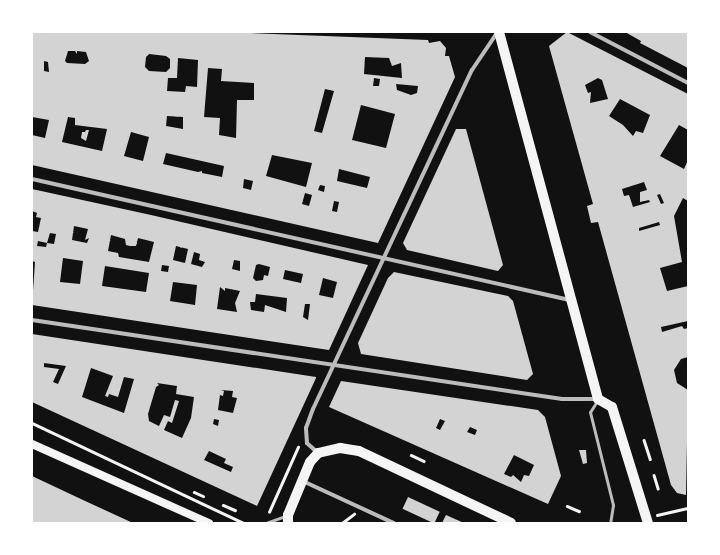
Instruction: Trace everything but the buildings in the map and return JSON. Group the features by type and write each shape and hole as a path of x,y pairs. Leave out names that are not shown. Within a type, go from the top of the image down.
{"main road":[{"path":"498,32 598,399 612,406 651,520"},
{"path":"32,444 209,523"},
{"path":"288,519 310,462 318,453 340,448 359,451 511,523"}],"street":[{"path":"318,453 307,443 306,428 472,70 498,32"},
{"path":"590,32 688,83"},
{"path":"32,179 384,257 571,301"},
{"path":"32,320 562,399 598,399"},
{"path":"302,480 394,523"}],"lane":[{"path":"598,399 590,412 613,505 610,523"},
{"path":"266,523 288,519"}],"path":[{"path":"32,423 244,523"},
{"path":"268,514 306,428"},
{"path":"644,440 650,459"},
{"path":"411,455 424,461"},
{"path":"654,475 658,488"},
{"path":"194,492 203,496"},
{"path":"223,505 235,510"},
{"path":"567,506 579,511"},
{"path":"651,520 688,508"}]}
